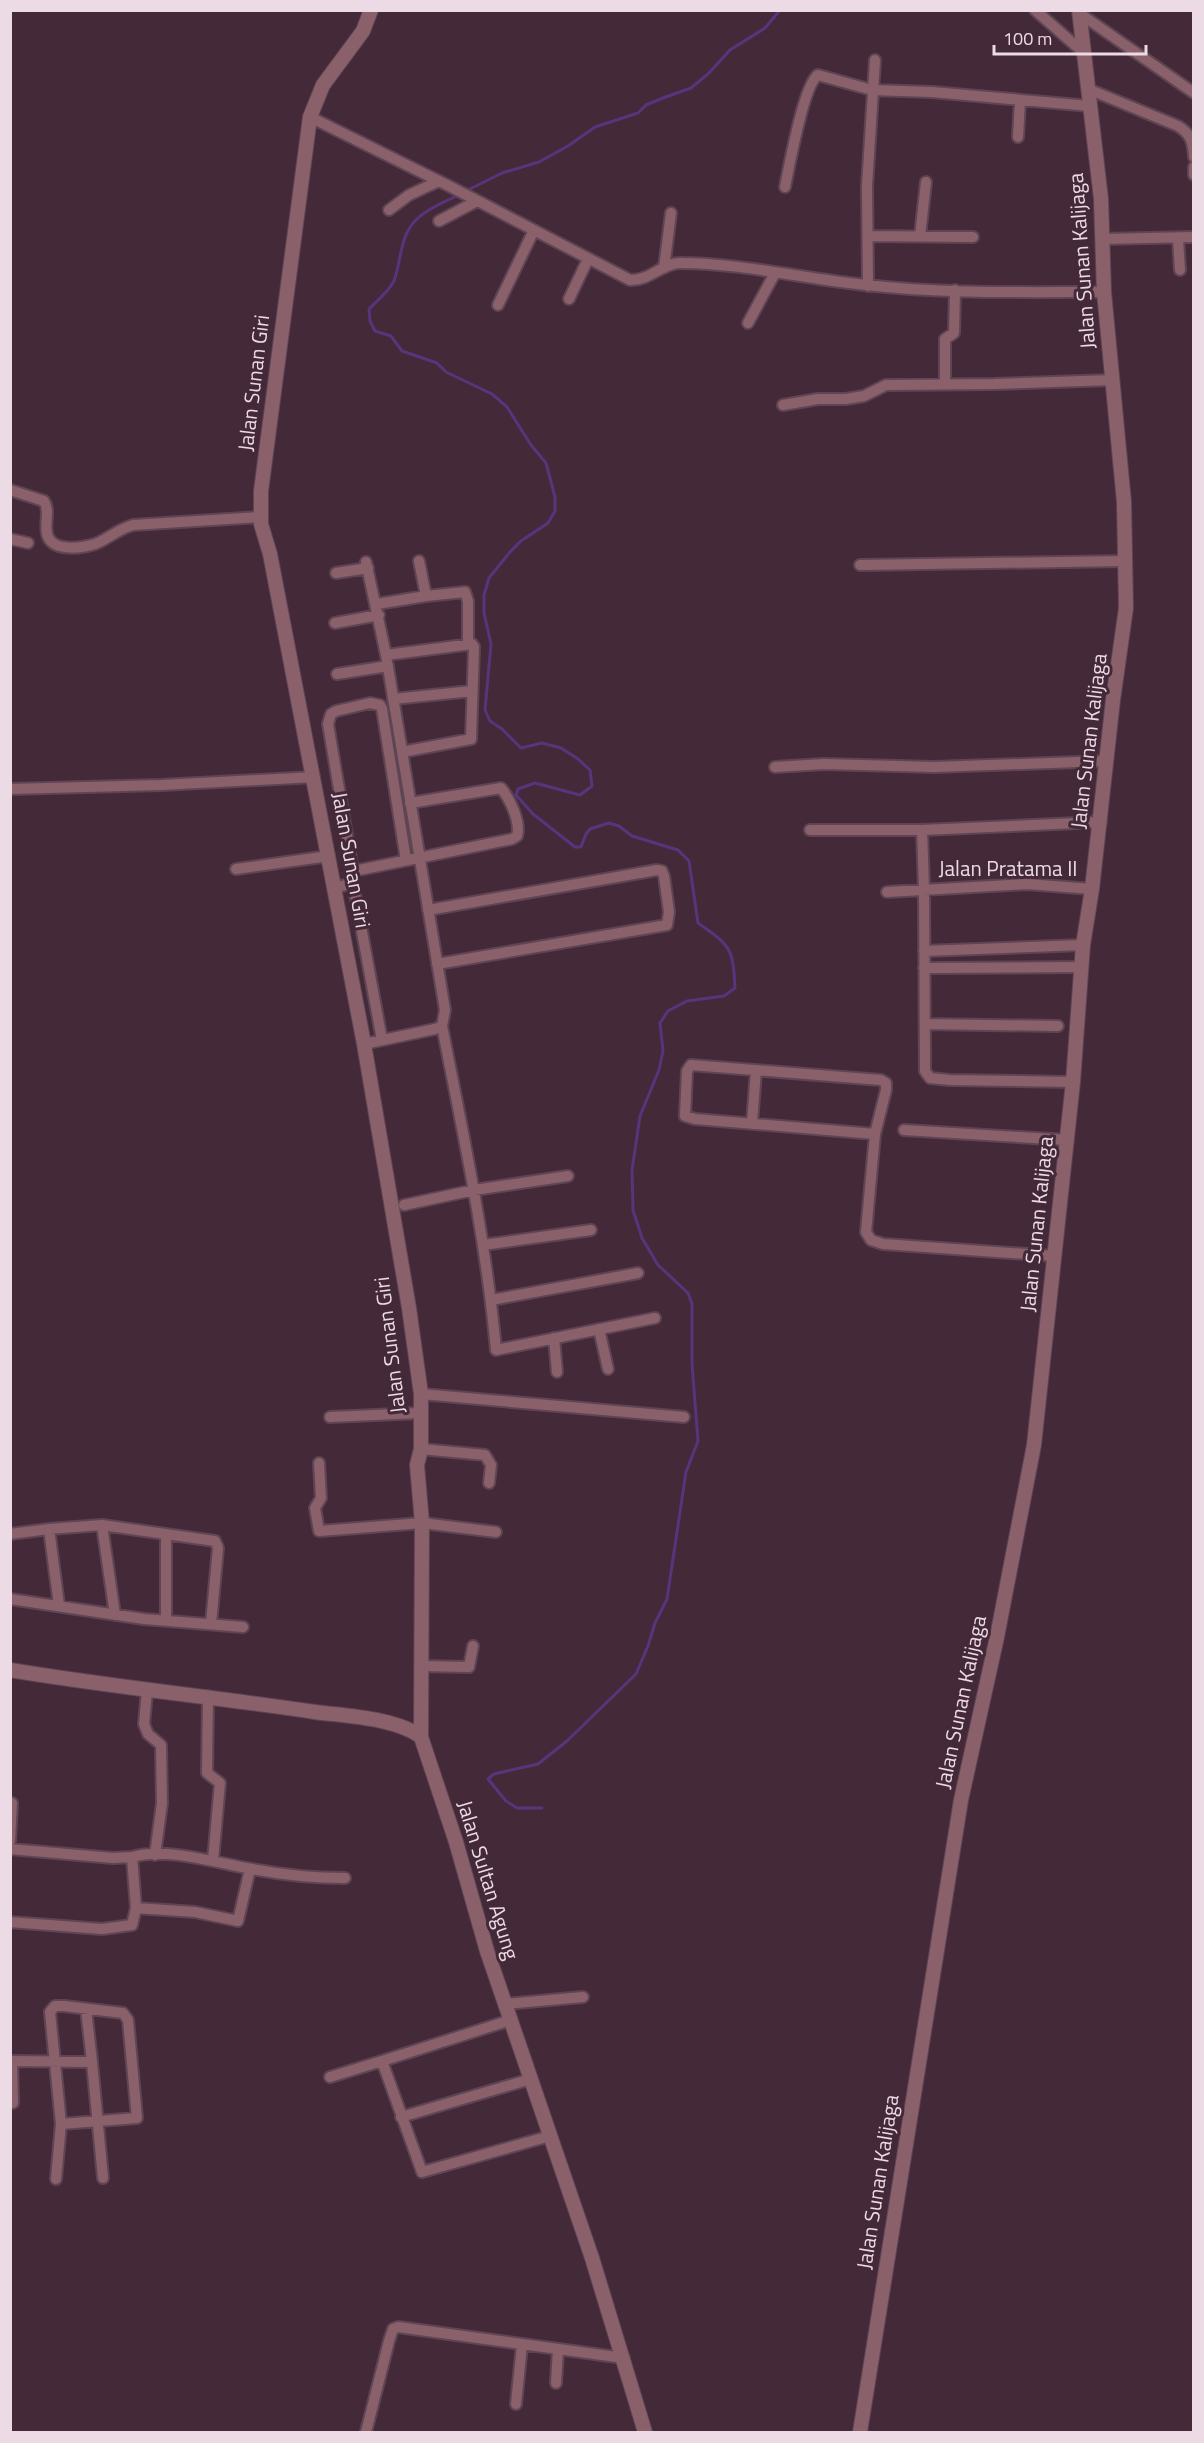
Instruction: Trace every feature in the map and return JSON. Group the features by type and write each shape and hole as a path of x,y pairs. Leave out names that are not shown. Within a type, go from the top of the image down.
{"street":[{"name":"Jalan Sunan Giri","path":"371,10 363,31 323,85 310,117 261,491 261,517 314,777 364,1044 409,1308 421,1394 421,1449 417,1465 422,1523 420,1563 421,1737"},
{"path":"1035,10 1084,53"},
{"path":"1079,12 1194,93"},
{"name":"Jalan Sunan Kalijaga","path":"860,2433 961,1800 997,1637 1034,1445 1073,1082 1083,945 1101,822 1106,761 1126,608 1124,502 1104,292 1101,200 1079,12"},
{"path":"868,286 867,186 875,60"},
{"path":"785,187 795,138 811,82 818,75 872,90 932,92 1090,106"},
{"path":"1088,89 1188,132 1193,143 1194,157"},
{"path":"1018,137 1020,100"},
{"path":"310,117 630,280 641,281 677,263 753,269 868,286 1104,292"},
{"path":"1194,167 1194,175"},
{"path":"389,210 409,195 439,181"},
{"path":"920,236 926,182"},
{"path":"439,221 474,199"},
{"path":"664,268 671,213"},
{"path":"498,305 534,230"},
{"path":"868,236 973,237"},
{"path":"1102,239 1194,237"},
{"path":"1178,239 1180,270"},
{"path":"569,299 588,259"},
{"path":"748,323 775,273"},
{"path":"945,384 945,339 954,333 955,290"},
{"path":"783,405 818,399 846,399 864,396 886,385 1112,380"},
{"path":"10,490 44,501 47,508 45,524 50,541 66,547 97,543 121,528 132,525 261,517"},
{"path":"10,538 28,543"},
{"path":"419,561 426,596"},
{"path":"860,565 1126,561"},
{"path":"336,573 367,565 378,610 445,1010 442,1026 483,1245 496,1350 655,1318"},
{"path":"335,623 426,596 465,592 469,611 468,644"},
{"path":"386,655 468,644 474,646 471,739 402,752"},
{"path":"337,674 388,666"},
{"path":"393,699 472,691"},
{"path":"406,860 382,709 376,703 331,714 328,724 352,870 406,860 512,839 517,836 518,827 511,806 501,788 410,803"},
{"path":"776,767 824,764 934,767 1106,761"},
{"path":"10,789 161,785 314,777"},
{"path":"810,830 922,830 1101,822"},
{"path":"922,830 925,1071 930,1078 950,1080 1073,1082"},
{"path":"236,869 328,856"},
{"path":"428,910 657,870 662,871 664,876 669,912 667,925 437,964"},
{"path":"334,888 353,884 382,1040"},
{"name":"Jalan Pratama II","path":"887,892 1027,884 1092,889"},
{"path":"924,951 1083,945"},
{"path":"1018,948 1019,967"},
{"path":"973,949 973,967"},
{"path":"924,968 1081,967"},
{"path":"925,1024 1058,1026"},
{"path":"364,1044 419,1034 442,1026"},
{"path":"876,1134 694,1119 685,1116 687,1071 691,1065 882,1080 886,1083 886,1090 876,1134 866,1232 872,1240 883,1244 1054,1256"},
{"path":"752,1124 756,1070"},
{"path":"904,1130 1067,1140"},
{"path":"404,1205 474,1190 568,1176"},
{"path":"483,1245 591,1230"},
{"path":"491,1300 638,1273"},
{"path":"599,1329 608,1368"},
{"path":"554,1338 557,1372"},
{"path":"421,1394 684,1417"},
{"path":"330,1417 420,1413"},
{"path":"421,1449 484,1455 491,1465 489,1483"},
{"path":"319,1463 321,1498 315,1508 319,1531 422,1523 496,1532"},
{"path":"102,1526 115,1615"},
{"path":"10,1534 102,1526 214,1541 216,1544 211,1624"},
{"path":"49,1529 59,1605"},
{"path":"166,1534 166,1620"},
{"path":"10,1599 115,1615 243,1627"},
{"path":"422,1666 469,1667 472,1646"},
{"path":"10,1670 147,1691 208,1696 371,1720 408,1729 421,1737"},
{"path":"147,1691 144,1724 148,1734 161,1746 162,1803 155,1855"},
{"path":"208,1696 207,1773 220,1783 213,1860"},
{"name":"Jalan Sultan Agung","path":"421,1737 505,2004 624,2358 645,2433"},
{"path":"10,1841 12,1803"},
{"path":"10,1849 114,1858 132,1857 144,1853 213,1860 250,1869 310,1878 345,1878"},
{"path":"10,1922 115,1928 132,1925 136,1908 132,1857"},
{"path":"136,1908 195,1912 238,1921 250,1869"},
{"path":"505,2004 583,1997"},
{"path":"56,2179 62,2124 50,2012 52,2008 64,2006 123,2013 128,2020 137,2118 62,2124"},
{"path":"86,2009 103,2178"},
{"path":"330,2077 511,2020"},
{"path":"382,2061 419,2168 425,2172 550,2136"},
{"path":"14,2103 11,2062 92,2062"},
{"path":"401,2117 531,2079"},
{"path":"366,2433 393,2330 404,2327 624,2358"},
{"path":"516,2404 522,2345"},
{"path":"556,2383 558,2350"}],"waterway":[{"path":"464,192 502,173 539,162 568,146 595,127 638,113 646,105 691,88 709,73 730,50 765,28 780,10"},
{"path":"458,195 427,211 412,225 404,240 394,281 369,309 370,321 375,331 391,336 402,351 437,363 446,372 492,394 507,407 531,445 546,463 555,497 555,511 548,523 521,541 510,552 489,578 484,595 484,613 491,644 485,710 490,721 502,729 521,748 542,743 561,748 590,770 592,786 580,795 535,783 518,789 516,795 533,814 575,847 581,847 590,829 609,823 619,826 632,836 678,850 689,861 698,923 724,943 728,949 733,964 735,988 724,996 687,1001 668,1011 660,1023 663,1051 659,1070 640,1116 632,1170 633,1210 642,1238 658,1265 688,1293 692,1304 692,1364 698,1441 686,1472 667,1599 655,1623 636,1674 567,1741 538,1764 494,1774 488,1779 506,1801 517,1808 542,1808"}]}
